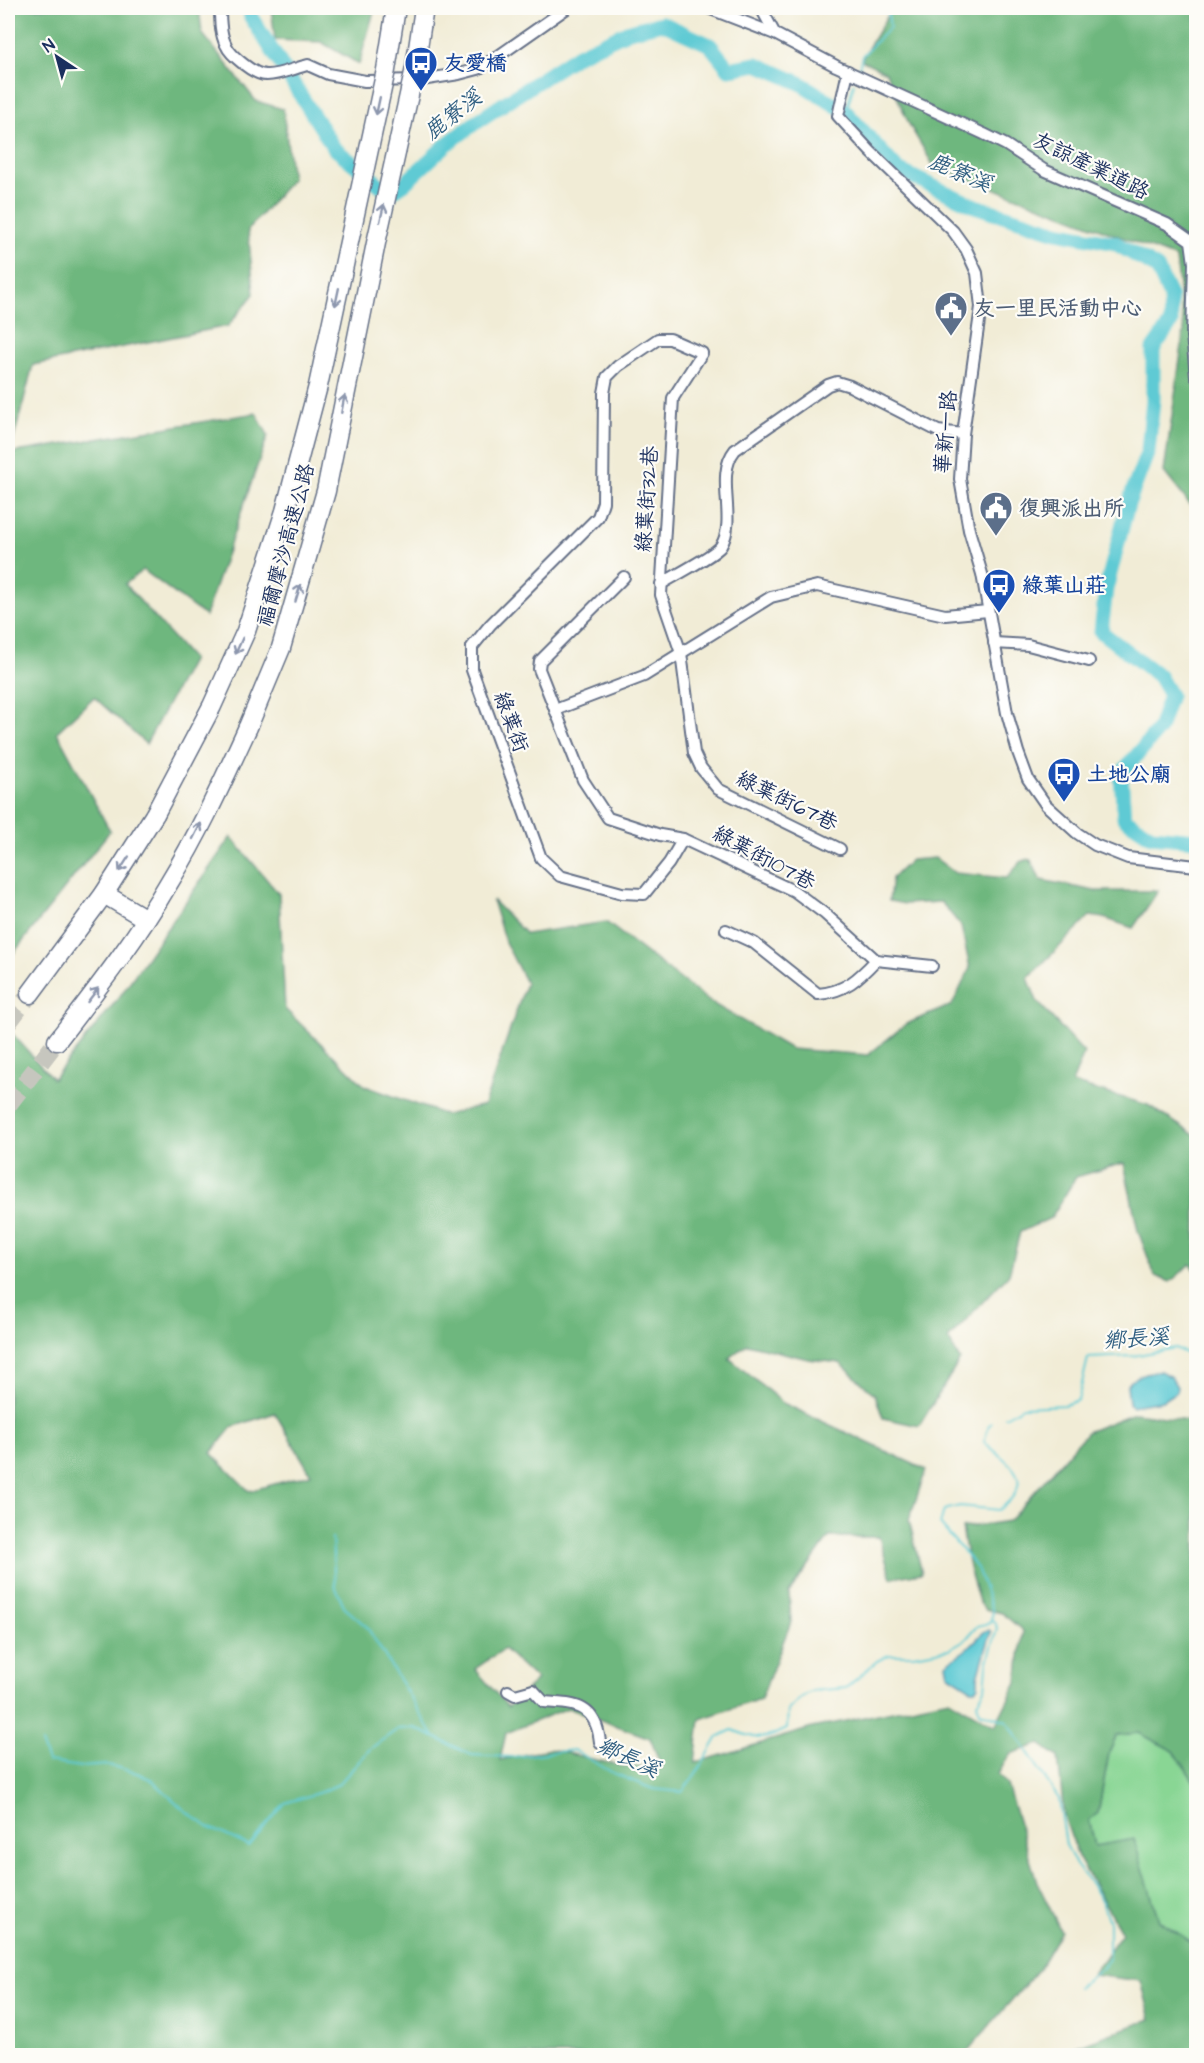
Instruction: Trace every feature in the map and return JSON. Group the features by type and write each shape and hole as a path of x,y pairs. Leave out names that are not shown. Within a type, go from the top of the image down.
{"highway":[{"name":"福爾摩沙高速公路","path":"30,994 104,894 155,814 212,706 246,631 285,512 318,386 386,70 396,8"},
{"name":"福爾摩沙高速公路","path":"57,1041 115,966 171,880 220,788 281,648 326,490 414,68 424,8"},
{"path":"104,894 146,919"}],"street":[{"path":"220,8 220,24 226,46 244,65 261,75 268,76 308,65 328,74 365,81 421,81 478,69 567,8"},
{"path":"708,8 775,34 848,71"},
{"path":"761,8 775,34"},
{"name":"華新一路","path":"848,71 838,116 870,151 953,231 966,249 976,273 981,307 963,434 960,479 963,502 982,574 1007,713 1028,779 1046,805 1077,833 1095,845 1128,858 1197,866"},
{"name":"友諒產業道路","path":"848,71 992,138 1044,170 1167,224 1182,234 1191,242 1194,263 1192,336 1197,377"},
{"name":"綠葉街","path":"683,839 669,863 644,894 622,893 560,876 541,858 472,670 472,647 490,625 598,517 603,502 604,393 607,377 618,366 658,339 670,339 702,353"},
{"name":"綠葉街32巷","path":"681,653 660,596 673,398 702,353"},
{"path":"661,584 720,548 726,532 727,460 735,450 828,385 837,382 850,386 938,431 963,434"},
{"path":"624,577 549,650 540,661 539,669 583,780 608,818 660,836 683,839"},
{"path":"555,710 644,676 771,597 817,586 945,615 988,611"},
{"path":"994,643 1028,645 1089,661"},
{"name":"綠葉街67巷","path":"681,653 694,753 701,768 718,789 840,849"},
{"name":"綠葉街107巷","path":"683,839 794,891 825,914 876,960"},
{"path":"726,930 754,943 818,994 830,993 857,981 876,960 932,966"},
{"path":"508,1691 515,1695 533,1690 544,1702 572,1704 582,1708 598,1725 600,1742"}],"green space":[{"path":"8,8 199,8 202,33 256,101 283,109 292,179 248,230 254,294 228,326 33,365 10,453 256,413 268,435 205,616 143,570 125,584 192,659 146,744 94,697 57,732 110,831 8,960"},
{"path":"271,8 375,8 359,64 321,42 275,40"},
{"path":"892,8 1196,8 1196,512 1164,472 1184,331 1176,258 933,165 910,126 886,72 861,60"},
{"path":"231,837 279,894 285,1009 365,1086 446,1115 484,1105 526,983 505,942 492,900 526,934 606,922 710,1002 791,1049 868,1055 906,1024 952,1005 970,968 961,926 941,902 905,904 889,901 892,878 911,860 935,858 955,873 1007,878 1020,862 1030,859 1041,880 1095,891 1158,891 1133,928 1104,918 1090,916 1028,978 1037,1001 1084,1053 1072,1083 1148,1105 1196,1136 1196,1271 1191,1264 1170,1282 1155,1276 1138,1231 1124,1163 1076,1177 1051,1218 1020,1232 1009,1274 948,1339 960,1360 919,1426 883,1418 875,1395 840,1363 808,1359 747,1344 729,1358 783,1403 926,1470 909,1520 922,1573 891,1578 879,1537 829,1537 789,1593 791,1622 761,1699 700,1719 695,1763 812,1728 949,1699 995,1726 1017,1682 1023,1631 1002,1613 985,1609 979,1602 969,1568 962,1528 1009,1521 1087,1432 1134,1413 1196,1421 1196,1784 1174,1751 1139,1733 1117,1735 1109,1753 1098,1813 1089,1820 1095,1846 1134,1839 1159,1921 1196,1945 1196,2055 1060,2055 1061,2052 1151,2019 1141,1981 1092,1975 1122,1933 1078,1857 1064,1816 1058,1757 1040,1744 1010,1754 998,1774 1007,1785 1037,1882 1061,1931 1038,1970 964,2055 8,2055 8,1029 53,1079 120,996","holes":["275,1413 311,1474 249,1491 211,1453 232,1427","504,1649 537,1680 508,1707 475,1669","568,1708 650,1738 662,1768 622,1766 550,1749 500,1760 506,1733"]},
{"path":"1139,1733 1174,1751 1196,1784 1196,1945 1159,1921 1134,1840 1095,1846 1089,1819 1098,1813 1109,1753 1117,1735"}],"water":[{"path":"1160,1371 1171,1377 1177,1387 1176,1392 1162,1401 1131,1406 1127,1385 1142,1375"},
{"path":"989,1630 991,1632 978,1677 978,1686 971,1689 948,1674 946,1664"}],"waterway":[{"name":"鹿寮溪","path":"250,8 251,17 334,148 390,193 479,120 578,55 629,31 662,23 710,45 729,69 757,64 800,83 846,112 898,170 975,206 1057,232 1115,243 1157,268 1170,296 1171,323 1153,349 1153,400 1148,451 1128,504 1106,589 1101,632 1159,676 1170,695 1159,729 1121,774 1124,818 1151,836 1196,840"},
{"path":"859,68 862,56 890,27 887,8"},
{"path":"846,112 854,83"},
{"name":"鄉長溪","path":"1005,1417 1023,1407 1065,1405 1078,1400 1088,1358 1133,1356 1175,1348 1196,1358"},
{"name":"鄉長溪","path":"41,1743 48,1762 81,1767 108,1765 152,1780 183,1809 208,1827 249,1846 285,1803 339,1784 371,1748 398,1729 415,1728 472,1755 512,1757 574,1750 613,1773 653,1789 682,1792 700,1768 718,1737 732,1730 760,1738 779,1733 787,1729 788,1710 812,1691 846,1688 877,1661 889,1655 913,1655 949,1649 966,1639 977,1626 990,1623 993,1612 977,1568 940,1524 944,1510 960,1506 999,1510 1017,1490 1019,1481 1016,1473 984,1442 989,1425 992,1423"},
{"path":"332,1538 335,1586 345,1608 367,1627 433,1735"},
{"path":"992,1621 996,1624 997,1629 987,1665 985,1689 977,1703 980,1712 1007,1721 1059,1799 1066,1845 1076,1865 1102,1902 1109,1922 1109,1957 1103,1968 1077,1988"}],"tunnel":[{"path":"8,1023 30,994"},
{"path":"8,1105 57,1041"}],"place":[{"name":"友愛橋","path":"421,92"},
{"name":"友一里民活動中心","path":"951,337"},
{"name":"復興派出所","path":"996,537"},
{"name":"綠葉山莊","path":"999,614"},
{"name":"土地公廟","path":"1064,803"}]}
